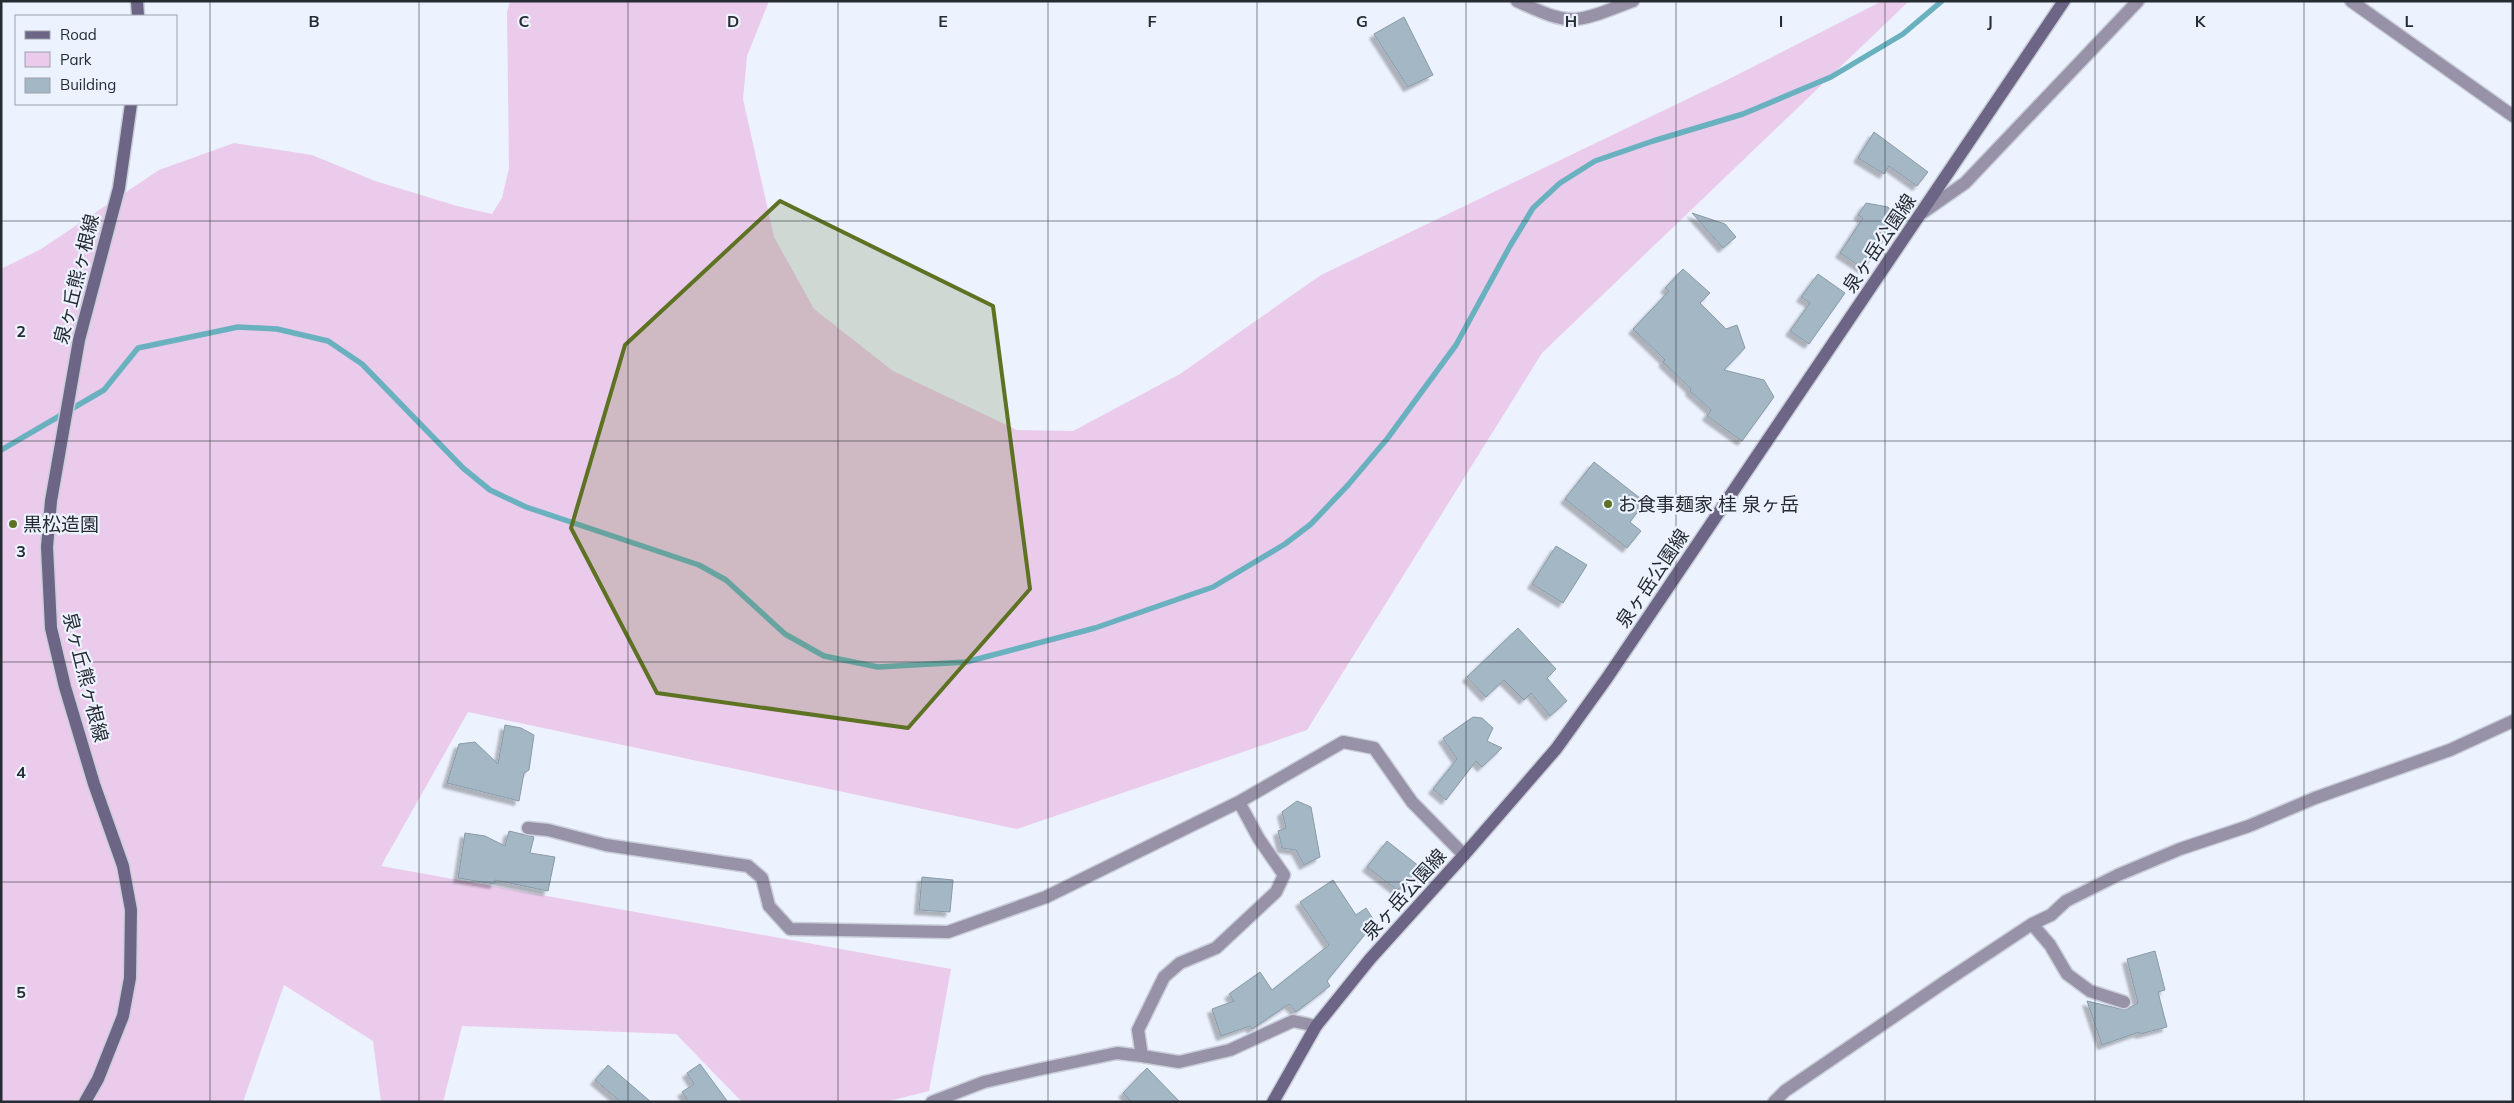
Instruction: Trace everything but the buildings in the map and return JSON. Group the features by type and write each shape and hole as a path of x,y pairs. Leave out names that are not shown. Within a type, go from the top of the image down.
{"main road":[{"path":"137,1 138,15"},
{"name":"泉ヶ岳公園線","path":"1273,1102 1316,1026 1370,959 1556,749 1601,686 2064,1"},
{"name":"泉ヶ丘熊ヶ根線","path":"85,1102 98,1079 123,1016 130,978 131,910 123,866 86,758 65,687 51,628 47,547 51,501 79,340 118,188 131,105"}],"street":[{"path":"1517,1 1547,14 1567,19 1577,19 1633,1"},
{"path":"1922,213 1964,183 2138,1"},
{"path":"2352,1 2513,116"},
{"path":"1774,1102 1788,1097 2032,924 2051,915 2066,900 2118,875 2180,849 2249,826 2315,798 2450,750 2513,721"},
{"path":"528,828 548,830 606,845 748,866 762,878 769,906 790,929 892,929 948,932 1046,897 1239,802 1343,742 1362,744 1374,748 1412,802 1464,855"},
{"path":"1142,1056 1138,1030 1164,977 1180,962 1216,948 1276,892 1284,875 1259,839 1239,802"},
{"path":"2032,924 2050,945 2067,974 2090,991 2124,1002"},
{"path":"932,1102 984,1082 1117,1053 1179,1062 1230,1050 1293,1021 1316,1026"}],"highlighted area":[{"path":"780,201 993,306 1030,589 908,728 657,693 571,528 625,345"}],"green space":[{"path":"510,1 769,1 747,56 743,99 774,237 814,309 893,371 1017,430 1073,431 1180,374 1321,275 1727,80 1882,1 1909,1 1542,353 1307,730 1017,829 468,712 381,866 951,969 929,1091 885,1102 742,1102 676,1034 462,1026 443,1102 381,1102 373,1041 284,985 243,1102 1,1102 1,269 41,249 159,170 234,143 312,155 375,181 457,206 492,214 502,198 509,168 507,12"}],"waterway":[{"path":"1,450 104,390 138,348 238,327 277,329 328,341 362,364 463,468 490,490 526,507 699,565 726,580 785,634 824,656 878,667 966,662 1095,628 1213,587 1285,544 1311,524 1348,485 1387,439 1456,345 1533,208 1560,183 1595,161 1653,141 1743,114 1831,77 1903,34 1942,1"}],"place":[{"name":"お食事麺家 桂 泉ヶ岳","path":"1608,504"},
{"name":"黒松造園","path":"13,524"}]}
